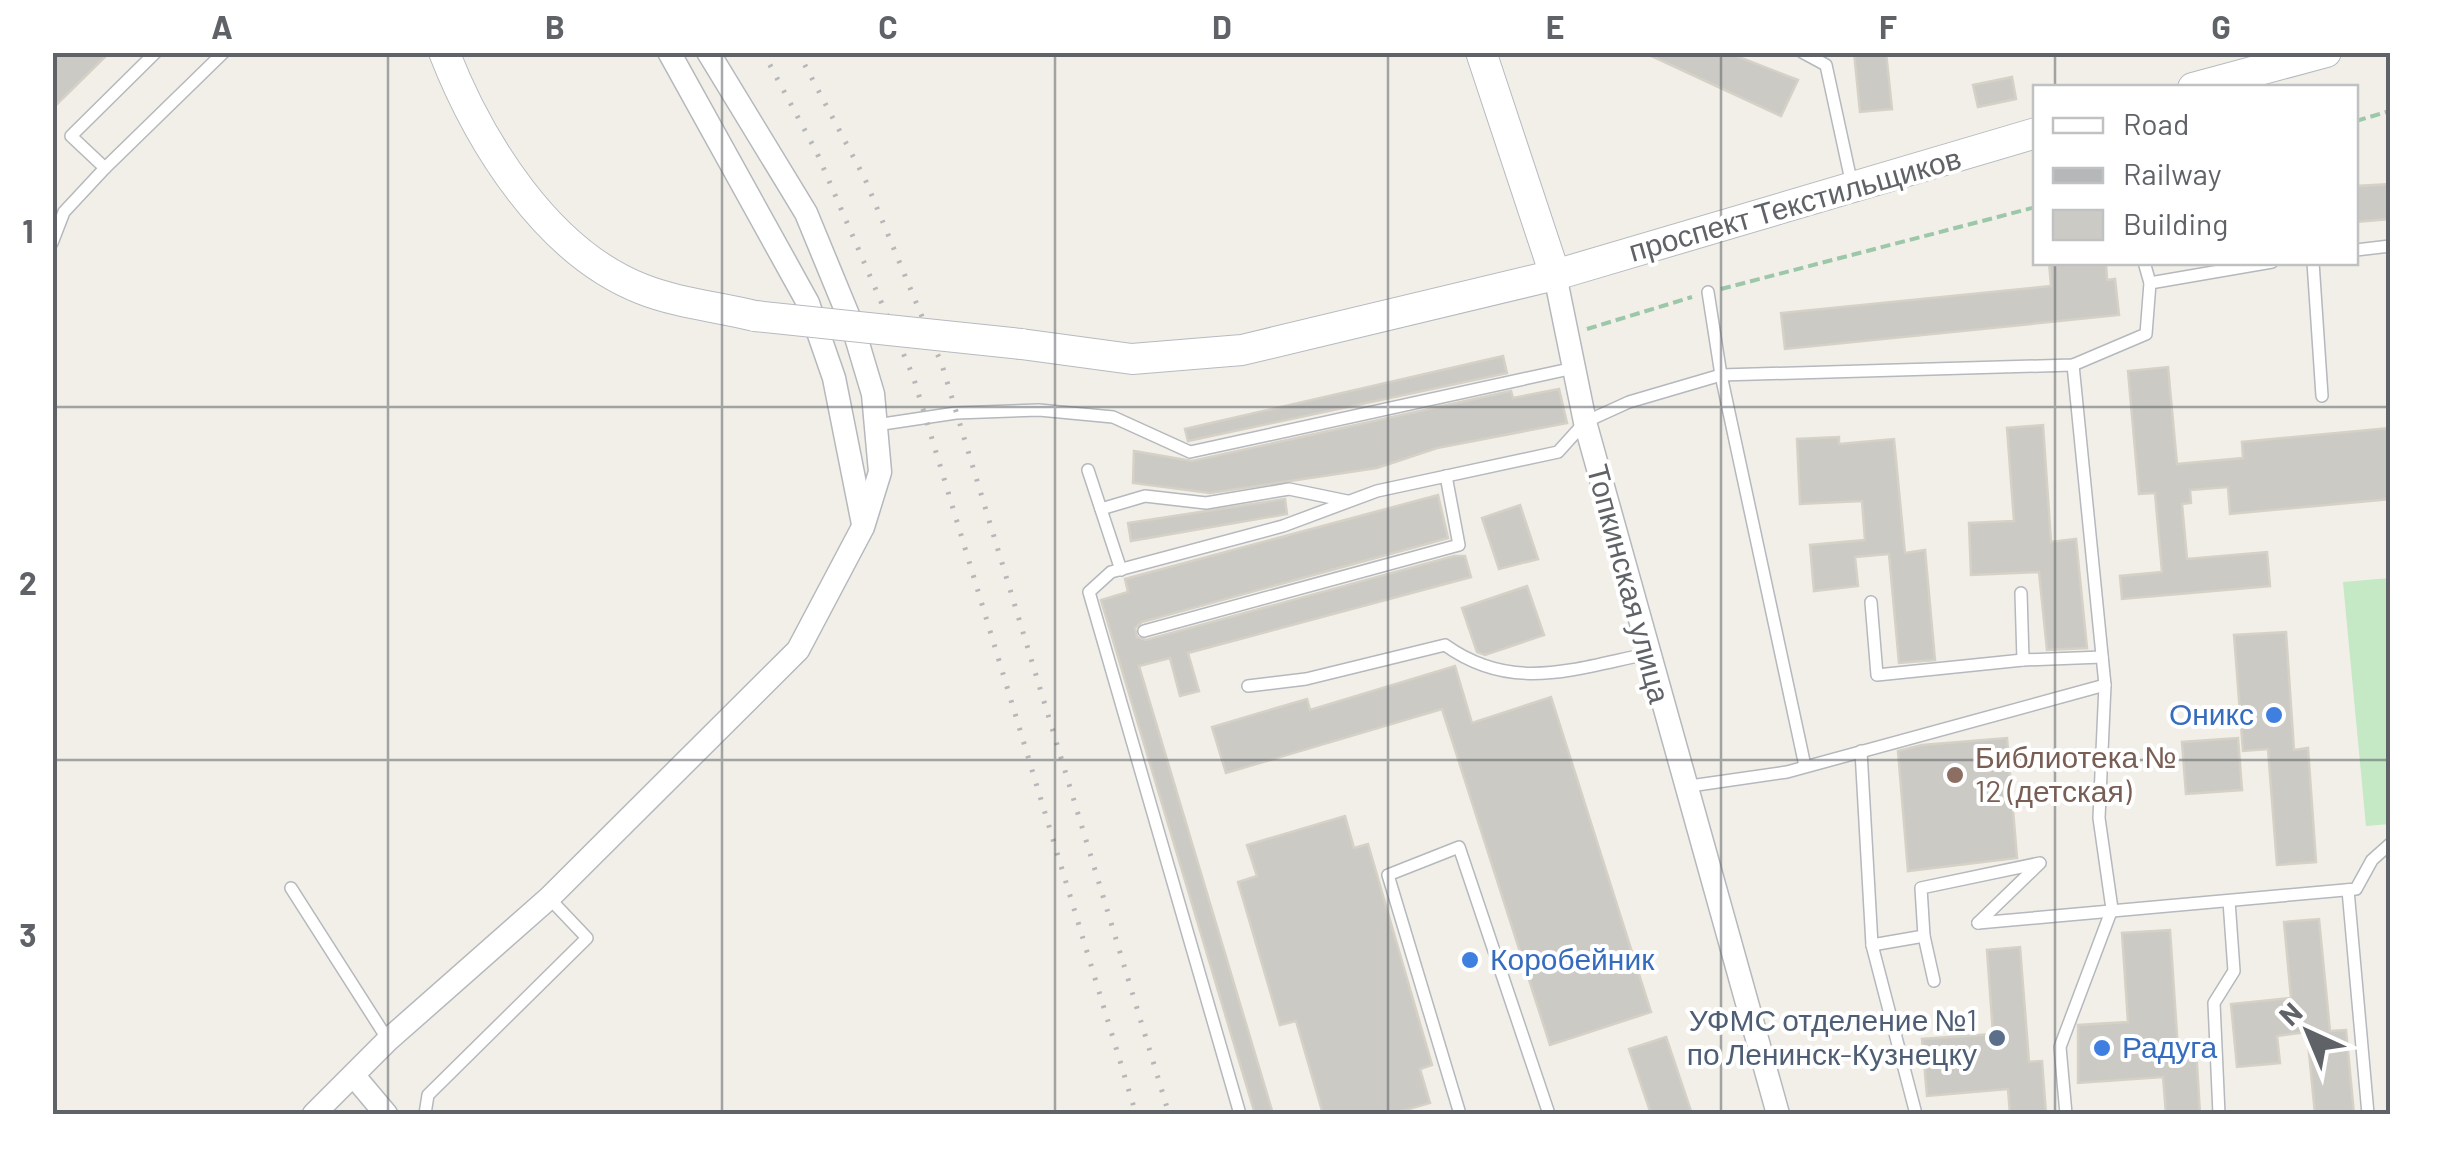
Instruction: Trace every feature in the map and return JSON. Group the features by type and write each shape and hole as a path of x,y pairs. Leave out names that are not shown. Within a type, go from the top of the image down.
{"street":[{"name":"проспект Текстильщиков","path":"444,52 466,108 517,189 574,247 641,289 755,316 1132,359 1242,350 1554,275 2033,135"},
{"path":"669,52 808,303 834,378 864,528"},
{"path":"314,1114 388,1040 549,898 798,650 864,528 880,472 873,394 853,327 806,213 708,52"},
{"name":"Топкинская улица","path":"1481,52 1554,275 1585,422 1771,1113"},
{"path":"2203,85 2308,54"},
{"path":"354,1076 386,1114"}],"lane":[{"path":"105,168 71,136 156,52"},
{"path":"52,244 64,212 224,52"},
{"path":"1802,52 1826,65 1853,189"},
{"path":"2358,250 2390,246"},
{"path":"1240,1114 1089,592 1121,570 1283,526 1348,501 1558,452 1585,422 1630,402 1721,374 2073,365 2146,334 2150,282 2145,265"},
{"path":"2150,282 2254,265"},
{"path":"2312,265 2322,396"},
{"path":"1708,292 1721,374 1805,766"},
{"path":"2066,1114 2060,1047 2112,909 2099,818 2105,685 2073,365"},
{"path":"876,424 956,412 1039,410 1113,417 1190,452 1574,368"},
{"path":"1088,470 1121,570"},
{"path":"1144,632 1460,546 1446,476"},
{"path":"1101,509 1145,496 1206,503 1290,489 1348,501"},
{"path":"2021,593 2022,660"},
{"path":"1871,602 1877,675 2022,660 2102,658"},
{"path":"1248,686 1306,679 1445,644 1470,663 1529,677 1647,654"},
{"path":"1683,788 1805,766 2105,685"},
{"path":"1862,751 1872,945 1916,1114"},
{"path":"1934,980 1924,936 1921,888 2040,863 1978,923 2348,890 2356,889 2372,860 2390,844"},
{"path":"1460,1114 1388,875 1458,847 1549,1114"},
{"path":"291,888 388,1040"},
{"path":"2348,890 2368,1114"},
{"path":"425,1114 428,1096 587,938 549,898"},
{"path":"2220,1114 2214,1003 2234,971 2229,901"},
{"path":"1872,945 1924,936"}],"path":[{"path":"2358,120 2390,111"},
{"path":"1568,335 1708,292 2033,208"}],"green space":[{"path":"2390,578 2390,824 2366,826 2343,582"}],"building":[{"path":"52,52 110,52 52,109"},
{"path":"1643,52 1726,52 1798,80 1781,116"},
{"path":"1854,52 1886,52 1892,109 1860,112"},
{"path":"2012,77 2016,99 1978,107 1973,85"},
{"path":"2390,184 2390,219 2358,222 2358,186"},
{"path":"2049,265 2106,265 2107,280 2115,279 2119,315 1785,349 1781,313 2051,286"},
{"path":"1503,356 1507,373 1188,441 1185,429"},
{"path":"2168,367 2177,464 2243,458 2242,442 2389,428 2390,499 2230,514 2228,487 2190,490 2191,503 2182,504 2187,559 2267,552 2270,586 2122,599 2120,576 2162,572 2155,493 2139,494 2128,371"},
{"path":"1559,389 1567,423 1437,448 1377,468 1210,493 1133,483 1134,451 1192,461 1511,391 1513,398"},
{"path":"2043,425 2051,542 2076,539 2087,648 2047,650 2039,572 1971,575 1969,523 2014,521 2007,428"},
{"path":"1839,437 1839,444 1894,439 1905,553 1925,550 1935,660 1899,663 1889,554 1855,557 1858,586 1814,591 1810,545 1865,540 1862,501 1800,504 1797,439"},
{"path":"1438,495 1448,538 1142,622 1135,628 1137,637 1146,640 1454,556 1465,556 1471,577 1188,653 1199,691 1180,696 1170,658 1139,666 1273,1114 1255,1114 1101,600 1128,592 1125,579"},
{"path":"1285,499 1287,514 1131,541 1128,523"},
{"path":"1520,505 1538,559 1499,569 1482,518"},
{"path":"1527,586 1544,635 1485,655 1477,652 1462,608"},
{"path":"2286,632 2294,750 2308,748 2316,862 2277,865 2268,749 2243,751 2234,635"},
{"path":"1455,666 1472,723 1551,697 1651,1012 1550,1045 1442,709 1226,773 1212,727 1307,699 1310,710"},
{"path":"2007,738 2017,858 1908,871 1898,751 1922,745"},
{"path":"2238,738 2242,790 2186,794 2182,742"},
{"path":"1345,816 1354,848 1368,844 1432,1065 1420,1069 1430,1103 1391,1114 1323,1114 1296,1021 1280,1025 1238,882 1257,876 1247,845"},
{"path":"2319,919 2330,1031 2346,1030 2354,1114 2315,1114 2307,1032 2277,1036 2280,1063 2237,1067 2231,1004 2291,998 2284,922"},
{"path":"2170,930 2178,1050 2196,1048 2200,1114 2166,1114 2163,1077 2078,1083 2078,1025 2128,1022 2122,933"},
{"path":"2020,947 2029,1062 2042,1061 2046,1114 2010,1114 2008,1089 1927,1096 1922,1039 1993,1034 1987,950"},
{"path":"1666,1037 1692,1114 1651,1114 1629,1049"}],"railway":[{"path":"763,52 817,153 913,376 1136,1114"},
{"path":"798,52 865,179 942,365 1169,1114"}],"place":[{"name":"Оникс","path":"2274,715"},
{"name":"Библиотека № 12 (детская)","path":"1955,775"},
{"name":"Коробейник","path":"1470,960"},
{"name":"УФМС отделение №1 по Ленинск-Кузнецку","path":"1997,1038"},
{"name":"Радуга","path":"2102,1048"}]}
